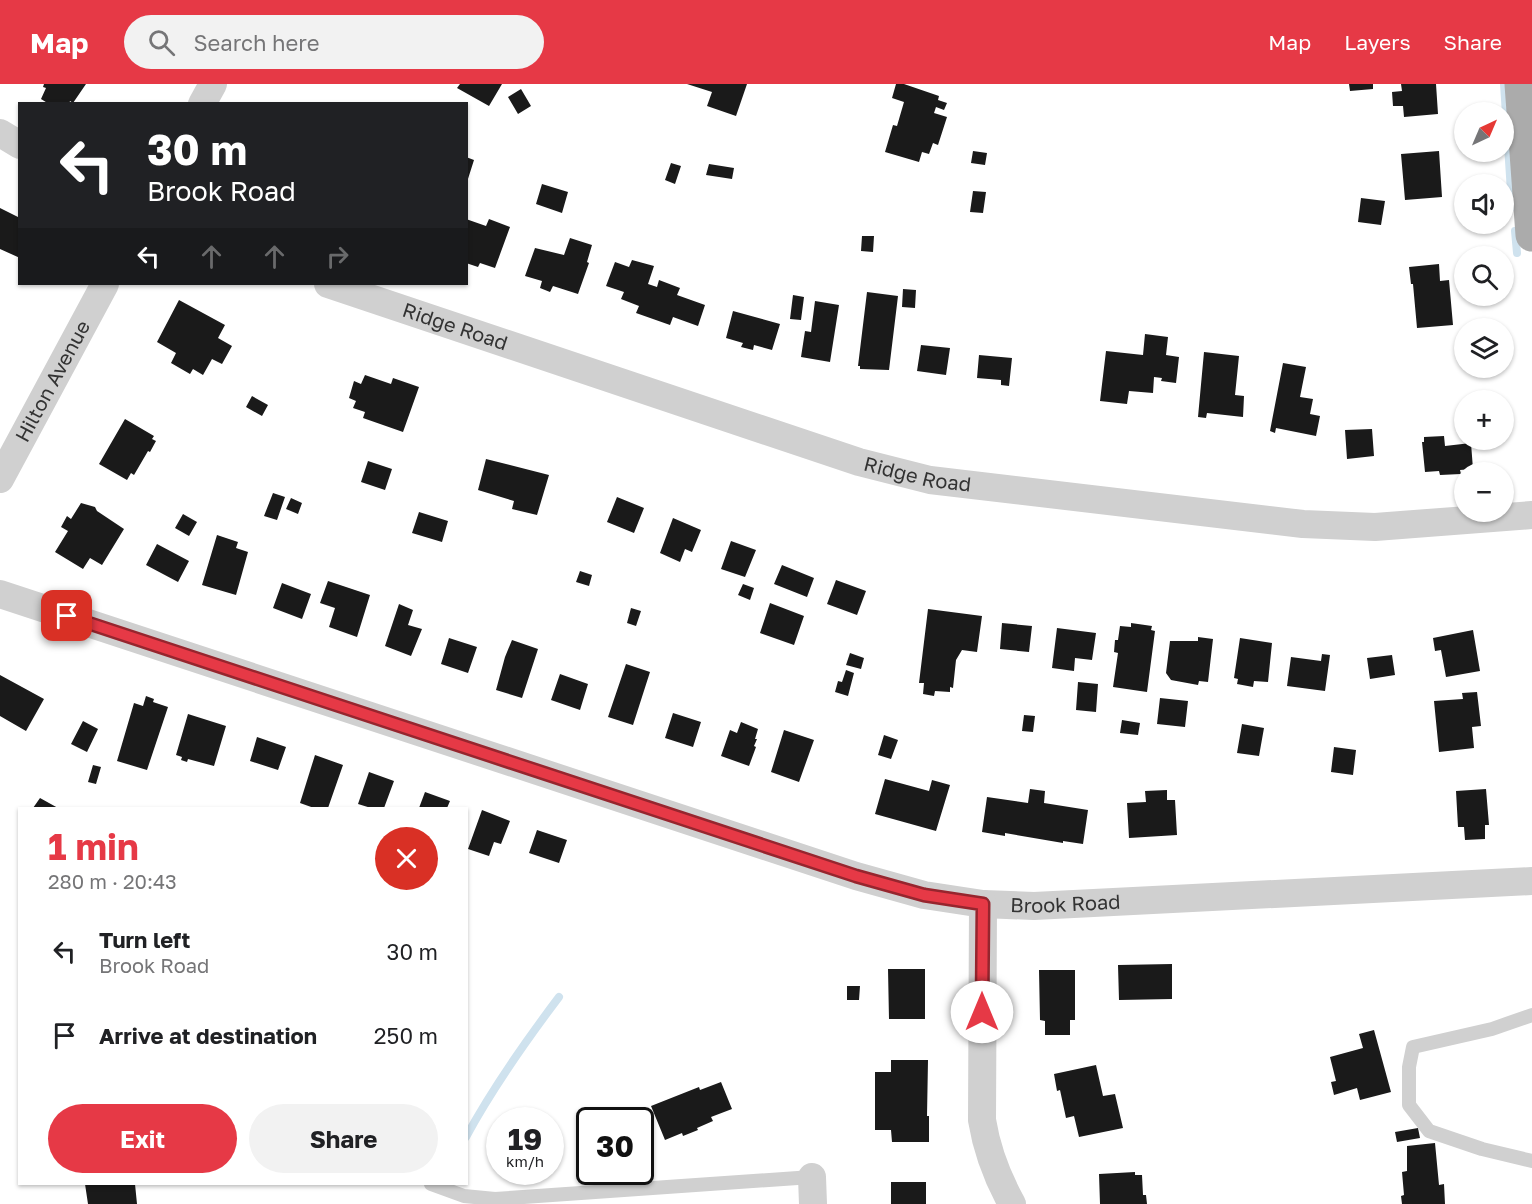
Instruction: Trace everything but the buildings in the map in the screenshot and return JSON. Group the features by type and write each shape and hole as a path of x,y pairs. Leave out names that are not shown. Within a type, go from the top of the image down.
{"main road":[{"path":"1521,84 1532,235"}],"street":[{"path":"203,102 213,84"},
{"path":"0,133 18,144"},
{"name":"Hilton Avenue","path":"0,479 104,285"},
{"name":"Ridge Road","path":"331,285 828,452 930,480 1304,524 1375,527 1532,515"},
{"name":"Brook Road","path":"0,594 856,876 924,895 983,904 1034,906 1532,881"},
{"path":"983,904 982,1120 986,1146 998,1178 1012,1204"}],"lane":[{"path":"1532,1015 1492,1029 1413,1047 1409,1067 1409,1105 1429,1131 1482,1149 1532,1161"},
{"path":"433,1185 464,1196 495,1199 812,1190"}],"waterway":[{"path":"1504,84 1510,174"},
{"path":"1515,231 1517,253"},
{"path":"468,1133 510,1065 559,997"}],"route":[{"path":"67,616 856,876 924,895 983,904 982,1012"}]}
